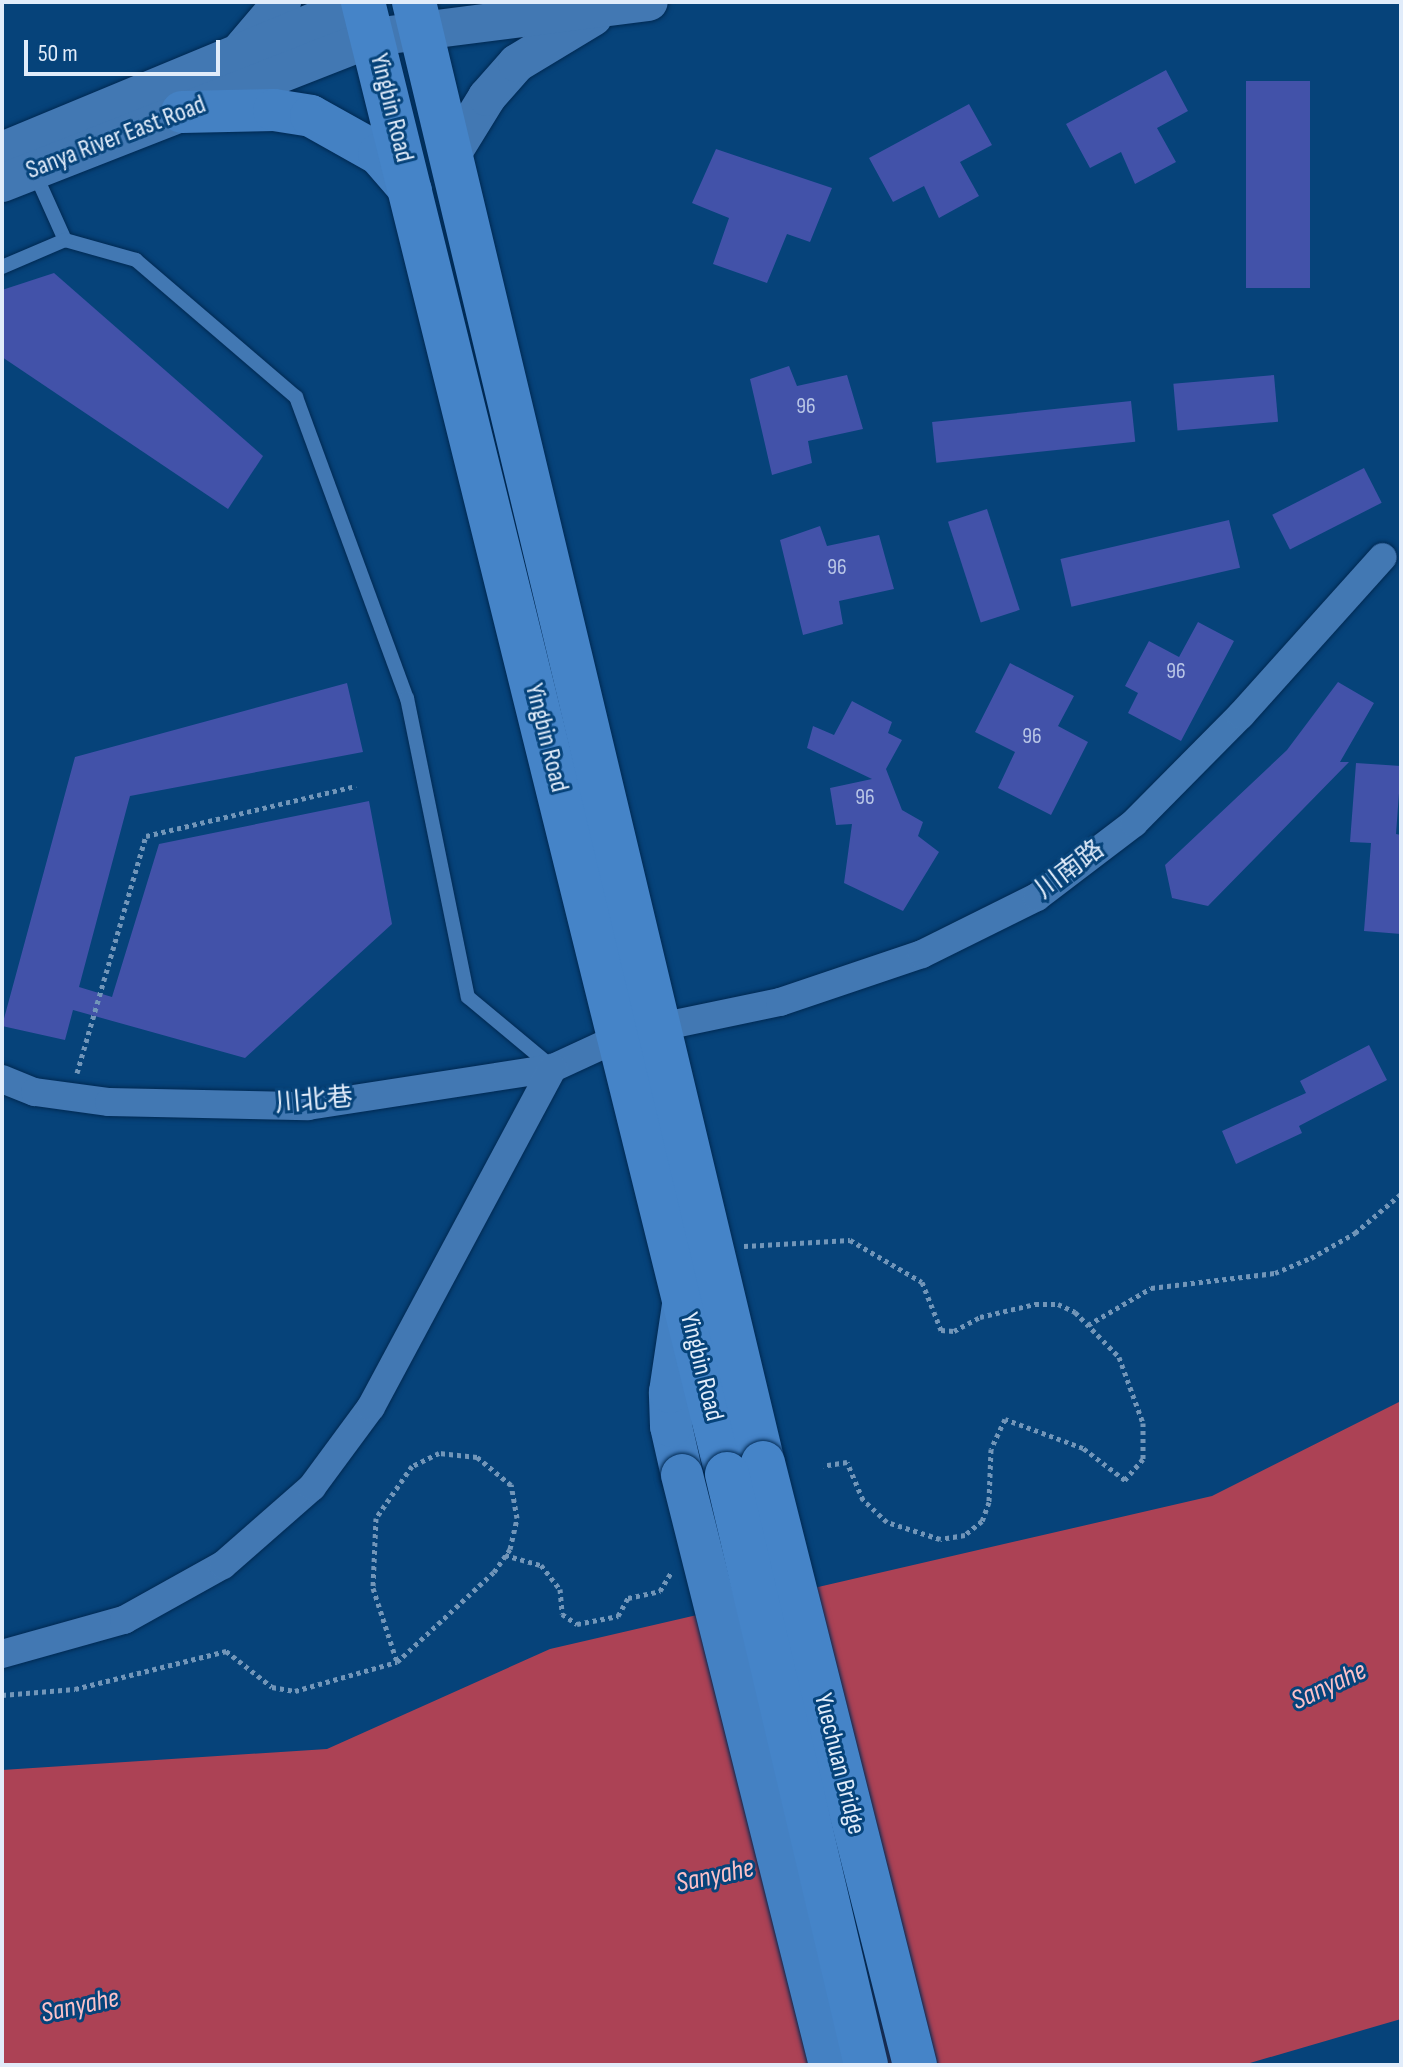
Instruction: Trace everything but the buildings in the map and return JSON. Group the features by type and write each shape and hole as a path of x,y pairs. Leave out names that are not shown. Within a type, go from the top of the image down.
{"highway":[{"name":"Yingbin Road","path":"366,14 411,191 640,1032 713,1249 745,1468"},
{"name":"Yingbin Road","path":"418,16 452,154 640,1032 684,1298 745,1468"},
{"name":"Yuechuan Bridge","path":"745,1468 866,2065"},
{"name":"Yuechuan Bridge","path":"745,1468 915,2065"}],"main road":[{"path":"237,54 282,2"},
{"path":"452,154 487,97 517,63 565,31 634,4"},
{"name":"Sanya River East Road","path":"13,168 237,54 366,14 418,16 634,4"},
{"name":"Sanya River East Road","path":"13,168 182,112 366,14"},
{"path":"182,112 274,110 311,116 379,154 411,191"},
{"path":"684,1298 670,1392 671,1426 830,2065"}],"street":[{"name":"川南路","path":"640,1032 780,1002 922,954 1037,897 1134,823 1252,704 1383,557"},
{"name":"川北巷","path":"2,1079 35,1092 71,1097 181,1106 308,1106 553,1068 640,1032"},
{"path":"2,1654 23,1652 124,1620 223,1565 312,1487 371,1407 553,1068"}],"lane":[{"path":"13,168 65,240 136,260 296,397 407,698 468,997 553,1068"},
{"path":"2,267 65,240"}],"path":[{"path":"71,1097 146,836 356,786"},
{"path":"1088,1325 1151,1288 1275,1273 1311,1258 1355,1233 1401,1194"},
{"path":"713,1249 822,1237 850,1240 922,1282 941,1330 954,1331 980,1317 1035,1304 1058,1304 1088,1325 1119,1357 1137,1396 1143,1459 1125,1480 1083,1448 1005,1419 991,1449 989,1502 982,1521 965,1535 940,1539 887,1522 863,1500 847,1462 823,1466"},
{"path":"2,1695 75,1689 226,1651 272,1687 295,1691 397,1662 505,1555 517,1518 511,1485 495,1467 457,1453 439,1453 412,1466 376,1518 373,1588 397,1662"},
{"path":"505,1555 541,1565 560,1589 562,1614 577,1624 618,1616 628,1598 660,1591 676,1566"}],"water":[{"name":"Sanyahe","path":"1401,1401 1401,2019 1243,2065 2,2065 2,1770 327,1749 550,1649 1212,1496"}]}
